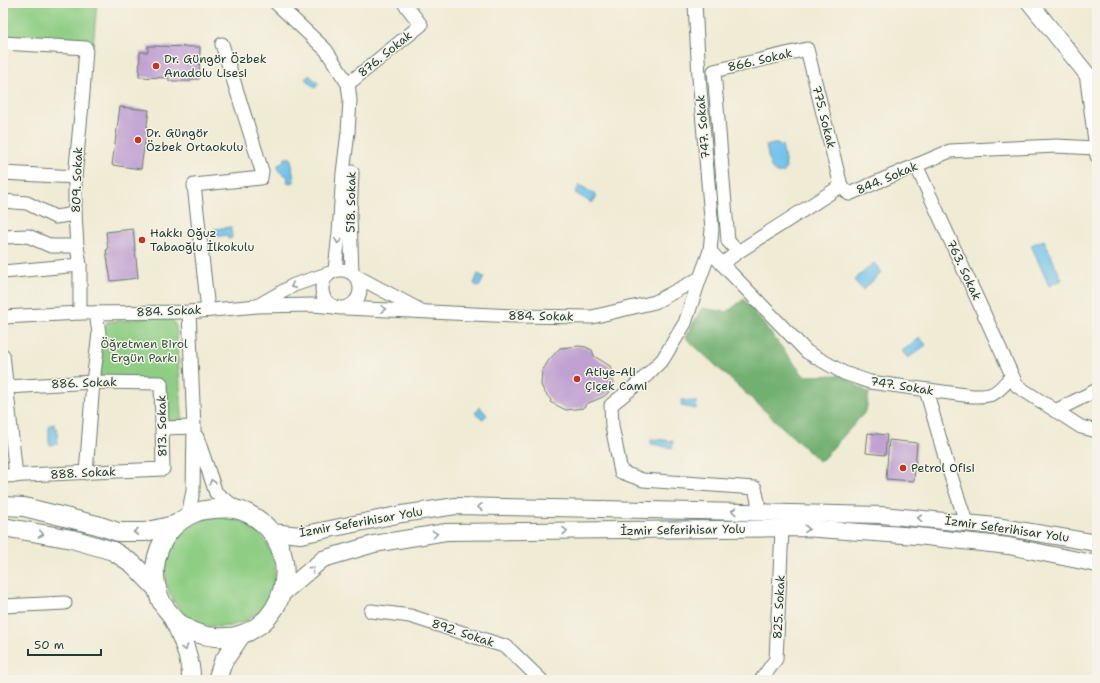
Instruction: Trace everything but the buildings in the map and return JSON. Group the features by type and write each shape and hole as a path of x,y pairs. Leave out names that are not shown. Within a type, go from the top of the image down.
{"highway":[{"path":"3,506 24,507 118,532 145,532 181,520 202,509 238,509 256,518 271,532 282,551 285,572 282,594 273,611 259,625 242,634 224,638 205,636 187,629 172,617"},
{"path":"181,520 160,546 155,567 157,589 163,604 172,617 190,660 191,680"},
{"path":"3,527 72,539 113,551 133,564 157,589"},
{"path":"217,680 223,662 242,634"}],"main road":[{"path":"1030,3 1091,78"},
{"name":"İzmir Seferihisar Yolu","path":"271,532 301,536 402,514 456,506 758,511 882,515 966,522 1097,543"},
{"name":"İzmir Seferihisar Yolu","path":"282,594 323,559 374,544 446,532 804,528 917,536 1009,546 1097,564"}],"street":[{"name":"518. Sokak","path":"276,3 326,50 348,84 350,100 348,132 343,173 339,233 332,271"},
{"name":"876. Sokak","path":"348,84 421,25 404,3"},
{"name":"747. Sokak","path":"695,3 699,77 712,229 710,251"},
{"name":"809. Sokak","path":"3,43 86,48 75,177 75,214 80,265 80,313"},
{"path":"208,310 194,185 260,178 262,171 222,44"},
{"name":"866. Sokak","path":"738,252 728,241 714,71 807,48"},
{"name":"775. Sokak","path":"807,48 841,186"},
{"path":"1091,78 1096,152"},
{"name":"518. Sokak","path":"348,132 352,157 350,218 354,274"},
{"name":"844. Sokak","path":"722,264 738,252 841,186 849,194 950,151 1056,146 1096,152"},
{"name":"763. Sokak","path":"916,165 1012,376"},
{"path":"3,173 75,177"},
{"path":"3,202 27,203 55,217 75,214"},
{"path":"3,237 28,236 51,246 77,246"},
{"path":"722,264 710,251 685,323 663,359 642,381 611,406 612,426 621,472 643,480 755,488 758,511"},
{"name":"747. Sokak","path":"722,264 807,352 844,373 870,382 987,397 997,392 1012,376"},
{"path":"3,272 80,265"},
{"path":"258,306 294,285 332,271 347,270 421,311"},
{"path":"332,271 323,282 323,295 330,305 341,308 352,305 357,301 360,295 360,282 354,274"},
{"name":"884. Sokak","path":"3,317 80,313 189,312 258,306 313,305 341,308 515,316 592,317 655,302 700,278"},
{"path":"181,520 193,491 194,427 189,312"},
{"path":"86,473 93,382 99,333 96,313"},
{"path":"3,355 16,476"},
{"path":"1012,376 1017,386 1055,411 1081,427 1097,431"},
{"name":"886. Sokak","path":"7,387 93,382 161,383"},
{"name":"813. Sokak","path":"161,383 163,469"},
{"path":"926,390 947,464 966,522"},
{"path":"1055,411 1097,390"},
{"path":"163,428 194,427"},
{"path":"194,427 216,493 238,509"},
{"name":"888. Sokak","path":"3,476 163,469"},
{"name":"825. Sokak","path":"761,680 776,659 782,529"},
{"path":"3,606 65,603"},
{"name":"892. Sokak","path":"371,611 410,616 506,647 541,680"}],"green space":[{"path":"3,3 97,3 93,46 3,40"},
{"path":"744,299 804,376 841,375 869,393 866,411 820,462 685,337 702,308 727,312"},
{"name":"Öğretmen Birol Ergün Parkı","path":"168,316 174,322 176,327 183,428 167,428 166,387 93,382 99,333 107,322"},
{"path":"220,517 231,518 241,522 259,533 270,551 274,561 274,583 270,593 259,611 241,622 231,626 220,627 209,626 199,622 181,611 170,593 166,583 165,572 166,561 170,551 181,533 199,522 209,518"}],"water":[{"path":"309,75 319,84 315,88 305,79"},
{"path":"778,143 779,146 782,145 786,167 784,172 779,173 775,172 770,165 766,146"},
{"path":"285,158 291,158 294,182 288,183 287,175 282,174 279,171 278,165 284,161"},
{"path":"580,185 597,196 592,203 575,193"},
{"path":"231,227 232,238 228,239 227,235 215,237 214,229"},
{"path":"1044,240 1062,280 1049,286 1031,245"},
{"path":"874,263 882,272 863,290 854,280"},
{"path":"478,274 484,277 479,287 474,284"},
{"path":"920,338 926,345 908,358 902,351"},
{"path":"682,400 697,402 696,409 681,406"},
{"path":"480,407 487,415 482,420 475,412"},
{"path":"54,424 57,428 58,444 50,445 49,425"},
{"path":"651,439 673,441 672,448 651,444"}],"place":[{"name":"Dr. Güngör Özbek Anadolu Lisesi","path":"156,66"},
{"name":"Dr. Güngör Özbek Ortaokulu","path":"138,140"},
{"name":"Hakkı Oğuz Tabaoğlu İlkokulu","path":"142,240"},
{"name":"Atiye-Ali Çiçek Cami","path":"577,379"},
{"name":"Petrol Ofisi","path":"903,468"}]}
